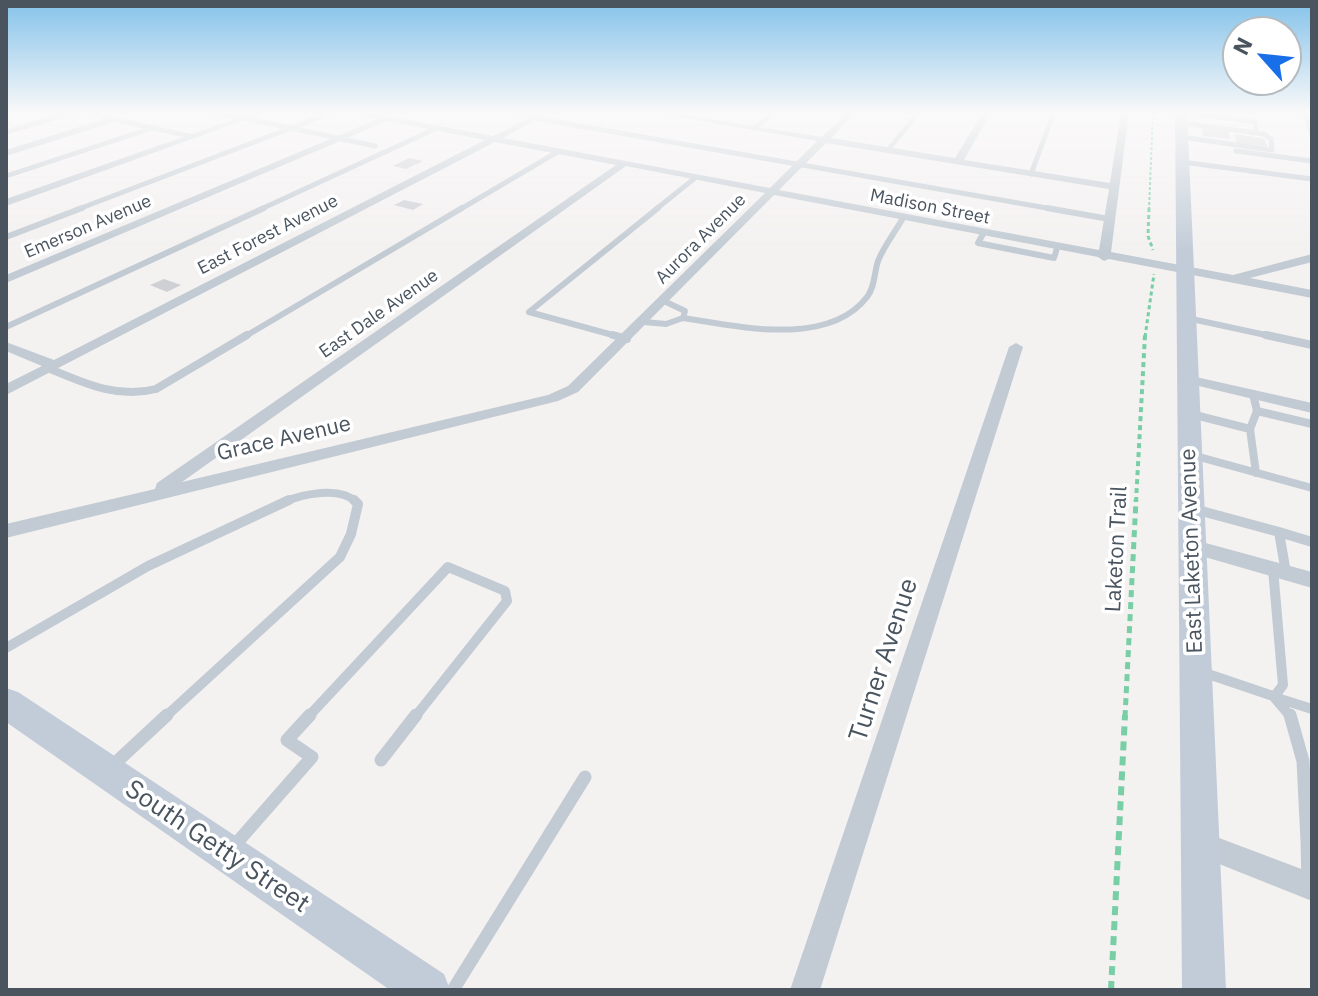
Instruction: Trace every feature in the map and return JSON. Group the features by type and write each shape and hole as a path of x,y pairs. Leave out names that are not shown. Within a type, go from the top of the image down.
{"main road":[{"name":"East Laketon Avenue","path":"1182,158 1204,990"},
{"name":"South Getty Street","path":"6,703 428,990"}],"street":[{"path":"6,203 131,158"},
{"name":"Emerson Avenue","path":"6,279 291,158"},
{"name":"East Forest Avenue","path":"6,390 456,158"},
{"name":"Madison Street","path":"596,158 1226,281 1312,294"},
{"name":"Aurora Avenue","path":"573,389 627,339 806,158"},
{"path":"937,158 1114,187"},
{"path":"958,162 960,158"},
{"path":"1104,257 1118,158"},
{"name":"East Dale Avenue","path":"154,493 623,164"},
{"path":"1226,281 1312,258"},
{"path":"6,346 51,367"},
{"name":"Turner Avenue","path":"805,990 1016,347"},
{"path":"1187,379 1312,408"},
{"name":"Grace Avenue","path":"6,531 553,398 573,389"},
{"path":"1191,546 1312,580"},
{"path":"1198,843 1310,886"}],"lane":[{"path":"6,176 59,158"},
{"path":"6,237 211,158"},
{"path":"6,327 371,158"},
{"path":"51,367 116,394 137,395 156,389 546,158"},
{"path":"771,158 1109,219"},
{"path":"1031,174 1037,158"},
{"path":"1259,158 1312,179"},
{"path":"627,339 529,312 695,178"},
{"path":"644,322 666,324 683,318 779,329 807,327 855,311 870,294 879,260 903,218"},
{"path":"664,301 681,307 685,311 683,318"},
{"path":"1187,318 1312,345"},
{"path":"1253,394 1257,411 1250,429 1256,473"},
{"path":"1257,411 1312,424"},
{"path":"1188,413 1250,429"},
{"path":"1189,455 1312,488"},
{"path":"6,648 148,566 300,495 339,494 351,497 358,504 351,534 340,557 105,772"},
{"path":"1190,508 1312,542"},
{"path":"1274,697 1283,685 1279,532"},
{"path":"227,854 312,757 287,740 448,567 505,591 507,601 381,760"},
{"path":"1195,670 1312,709"},
{"path":"1274,697 1290,712 1301,746 1310,886"},
{"path":"453,990 585,777"}],"path":[{"name":"Laketon Trail","path":"1111,990 1141,396 1148,299 1155,267 1148,236 1151,158"}],"building":[{"path":"408,158 423,161 406,169 393,166"},
{"path":"404,200 423,204 413,210 394,205"},
{"path":"164,279 181,285 167,292 150,285"}]}
